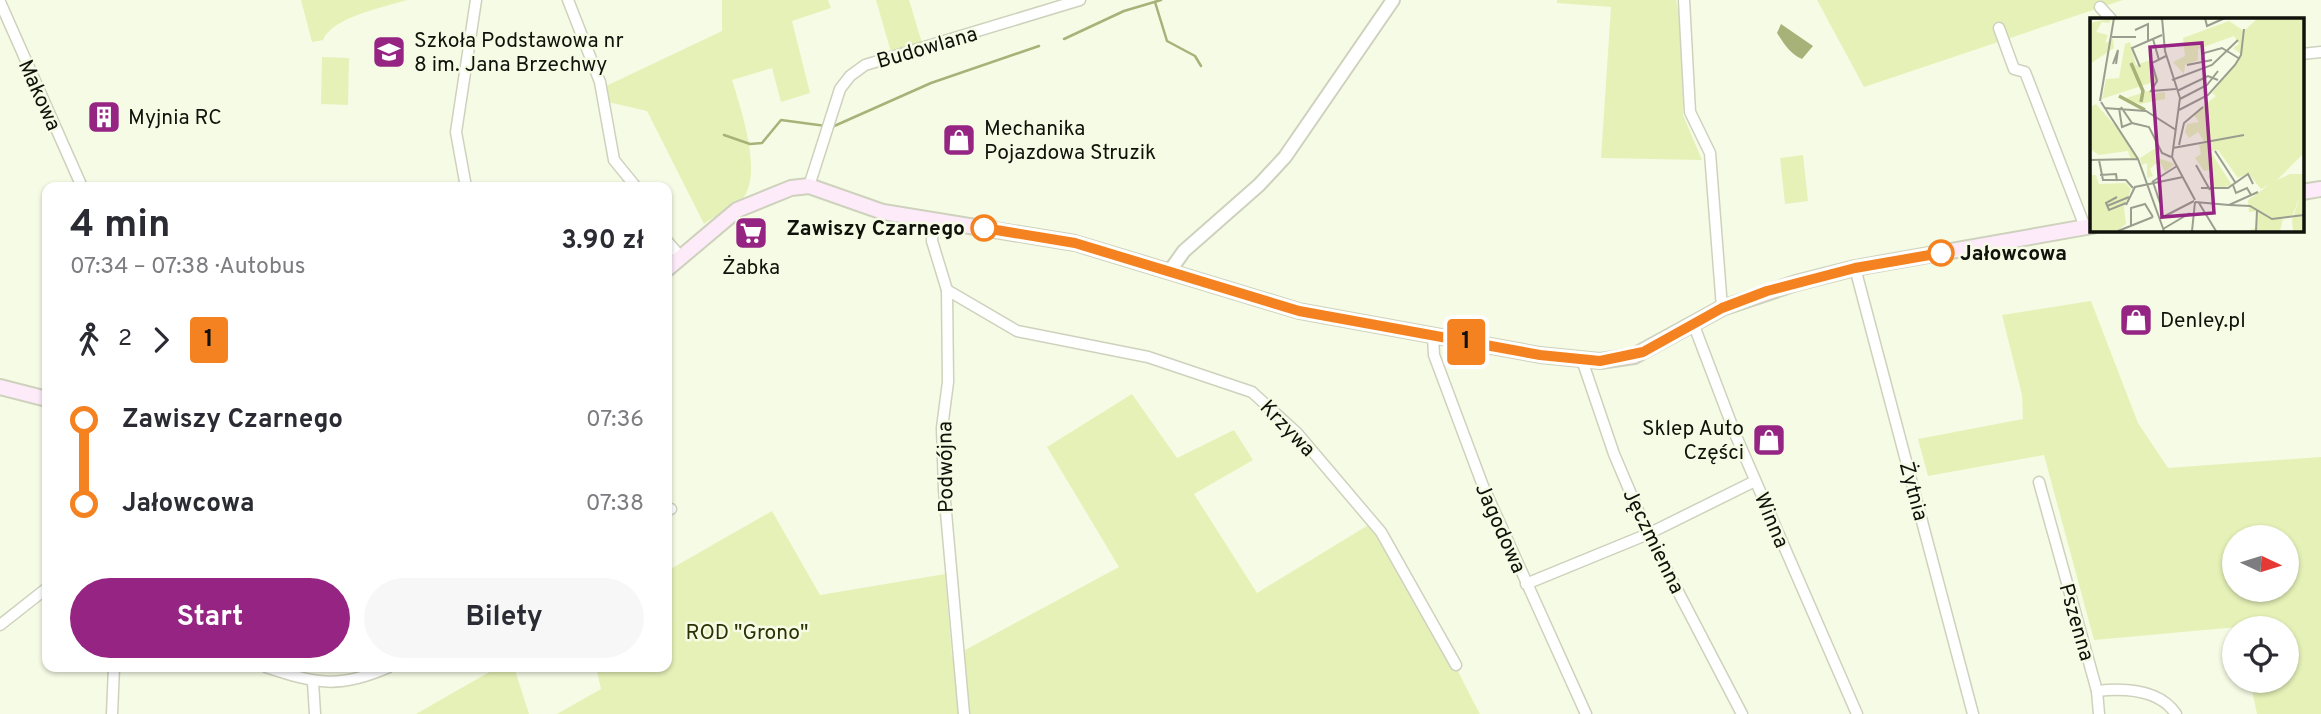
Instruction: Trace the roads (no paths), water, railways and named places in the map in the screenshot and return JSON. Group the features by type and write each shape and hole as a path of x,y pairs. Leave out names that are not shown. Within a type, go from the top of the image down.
{"main road":[{"path":"672,265 737,210 791,188 810,186 874,209 1075,243 1278,306 1433,336 1582,360 1613,360 1634,356 1722,308 1786,285 1855,268 2089,227"},
{"path":"0,387 25,390 42,397"}],"street":[{"path":"465,182 456,132 476,0"},
{"path":"568,0 600,82 614,160 632,182"},
{"name":"Budowlana","path":"810,186 840,89 865,65 1080,0"},
{"path":"1170,272 1184,251 1252,192 1285,157 1393,0"},
{"path":"1684,0 1690,112 1710,153 1722,308"},
{"name":"Makowa","path":"0,2 80,182"},
{"path":"2100,7 2110,18"},
{"path":"1999,28 2014,69 2025,72 2089,227"},
{"name":"Podwójna","path":"933,221 932,241 947,290 948,382 943,428 944,490 964,714"},
{"path":"672,247 681,257"},
{"name":"Żytnia","path":"1855,268 1973,714"},
{"name":"Krzywa","path":"947,290 1017,331 1148,357 1252,392 1297,433 1381,531 1455,665"},
{"name":"Winna","path":"1693,323 1755,481 1857,714"},
{"name":"Jagodowa","path":"1433,336 1434,355 1470,454 1586,714"},
{"name":"Jęczmienna","path":"1582,360 1614,454 1648,534 1742,714"},
{"path":"1526,584 1648,534 1755,481"},
{"name":"Pszenna","path":"2039,482 2097,691 2099,714"},
{"path":"0,625 42,592"},
{"path":"112,714 114,672"},
{"path":"282,672 313,682 345,683 375,672"},
{"path":"313,682 315,714"},
{"path":"2097,691 2115,689 2145,693 2159,698 2176,714"}],"waterway":[{"path":"1064,39 1124,11 1161,0"},
{"path":"1155,2 1167,41 1195,56 1201,66"},
{"path":"832,127 931,83 1039,46"},
{"path":"724,135 750,144 762,143 781,120 826,126"}],"place":[{"name":"Szkoła Podstawowa nr 8 im. Jana Brzechwy","path":"389,52"},
{"name":"Myjnia RC","path":"104,117"},
{"name":"Mechanika Pojazdowa Struzik","path":"959,140"},
{"name":"Zawiszy Czarnego","path":"984,228"},
{"name":"Żabka","path":"751,233"},
{"name":"Jałowcowa","path":"1941,253"},
{"name":"Denley.pl","path":"2136,320"},
{"name":"Sklep Auto Części","path":"1769,440"}],"park label":[{"name":"ROD \"Grono\"","path":"747,632"}]}
